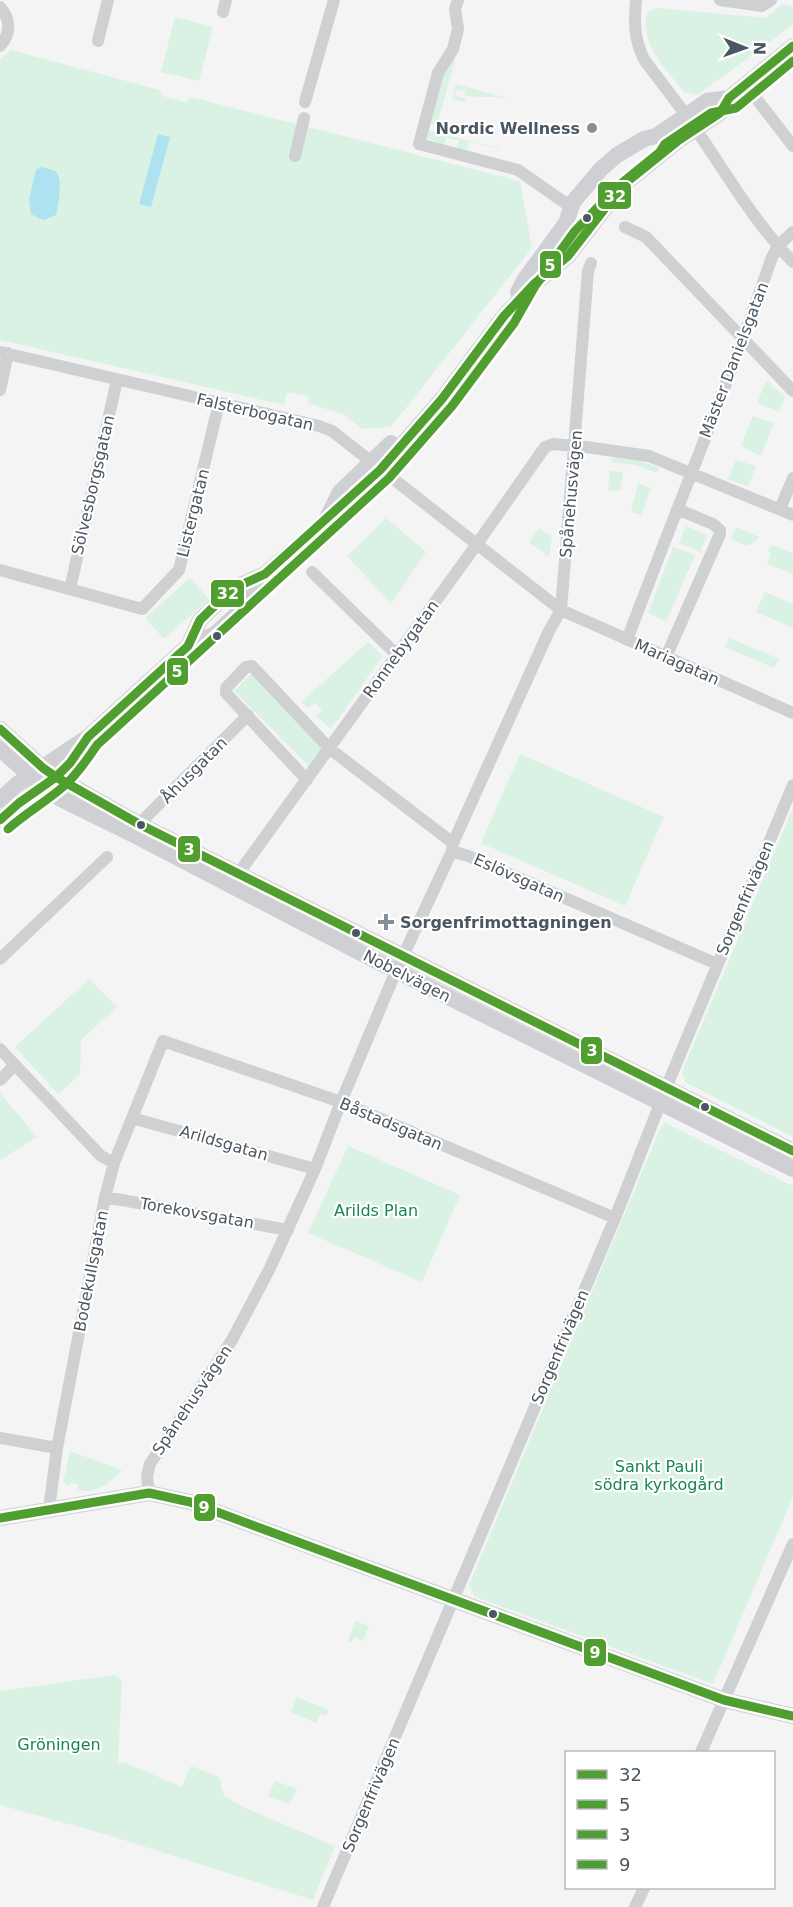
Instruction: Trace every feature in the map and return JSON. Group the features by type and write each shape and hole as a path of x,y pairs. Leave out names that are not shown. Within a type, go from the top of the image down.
{"main road":[{"path":"325,522 340,492 380,469 420,438 442,399 504,316 534,284 568,256 623,185 679,140 720,113 729,98 793,46"},
{"path":"504,316 525,279 566,223 572,207 585,186 617,155 644,139 656,136 707,101 729,98"},
{"path":"0,820 43,777 188,646 200,620 232,589 265,574 325,522 353,508 380,469 402,429 442,399"},
{"name":"Nobelvägen","path":"0,729 59,798 664,1096 793,1169"},
{"name":"Nobelvägen","path":"0,749 43,777 238,874 400,964"},
{"path":"0,800 16,785 43,777"},
{"name":"Nobelvägen","path":"664,1096 793,1151"},
{"path":"0,1518 149,1492 190,1502 724,1700 793,1716"}],"street":[{"path":"98,41 108,0"},
{"path":"305,102 334,0"},
{"path":"458,0 455,9 458,29 453,49 438,73 419,144 518,170 572,207"},
{"path":"636,0 635,28 639,50 778,246 793,262"},
{"path":"720,0 762,6 770,1"},
{"path":"0,7 6,14 9,27 6,39 0,46"},
{"path":"756,97 793,146"},
{"path":"295,156 304,117"},
{"path":"625,226 646,237 793,391"},
{"path":"778,246 793,232"},
{"name":"Mäster Danielsgatan","path":"627,640 778,246"},
{"name":"Spånehusvägen","path":"149,1492 147,1476 150,1464 232,1340 256,1297 288,1230 400,964 549,631 561,610 588,271 591,263"},
{"path":"0,390 4,352"},
{"name":"Falsterbogatan","path":"4,352 319,426 332,431 561,610"},
{"name":"Sölvesborgsgatan","path":"70,589 117,380"},
{"name":"Listergatan","path":"70,589 142,609 179,570 219,404"},
{"name":"Ronnebygatan","path":"238,874 545,447 553,444 575,446"},
{"path":"575,446 639,453 793,515"},
{"path":"780,509 793,478"},
{"path":"666,657 720,534 720,530 714,524 676,509"},
{"path":"0,570 70,589"},
{"path":"312,572 397,654"},
{"name":"Mariagatan","path":"561,610 793,712"},
{"name":"Eslövsgatan","path":"248,715 226,693 226,688 246,667 252,666 330,749 453,847 468,856 717,964"},
{"path":"248,715 307,780"},
{"name":"Åhusgatan","path":"139,824 248,715"},
{"name":"Sorgenfrivägen","path":"323,1907 615,1218 717,964 793,785"},
{"path":"0,959 107,857"},
{"name":"Båstadsgatan","path":"163,1041 340,1102 615,1218"},
{"name":"Bodekullsgatan","path":"49,1509 57,1448 105,1197 114,1163 163,1041"},
{"path":"0,1049 101,1156 114,1163"},
{"path":"0,1080 15,1065"},
{"name":"Arildsgatan","path":"132,1118 315,1169"},
{"name":"Torekovsgatan","path":"105,1197 288,1230"},
{"path":"0,1438 57,1448"},
{"path":"701,1751 793,1544"},
{"path":"635,1907 643,1889"}],"green space":[{"path":"782,4 793,7 793,25 697,95 684,92 656,56 647,36 647,13 656,8 766,18"},
{"path":"175,17 213,27 199,81 161,72"},
{"path":"11,50 160,90 163,96 185,102 190,97 520,181 532,248 391,427 362,429 345,415 308,403 309,398 304,395 287,392 284,405 0,340 0,59"},
{"path":"456,57 437,125 429,123 444,69"},
{"path":"456,84 507,99 464,95 465,91 457,89 455,95 467,99 463,102 452,99"},
{"path":"427,130 498,148 497,151 496,148 469,142 467,150 457,148 459,141 446,138 444,145 427,138"},
{"path":"766,381 772,383 771,385 785,397 779,412 757,403"},
{"path":"753,416 774,423 761,456 741,446"},
{"path":"612,458 638,460 659,468 657,473 635,465 611,462"},
{"path":"736,460 756,466 748,487 728,479"},
{"path":"610,471 623,472 620,491 608,490"},
{"path":"638,483 651,488 641,515 631,512"},
{"path":"386,518 426,552 391,604 347,556"},
{"path":"686,526 707,535 700,552 679,543"},
{"path":"736,527 759,537 747,546 731,539"},
{"path":"539,528 552,536 549,557 529,542"},
{"path":"771,545 793,553 793,574 767,564"},
{"path":"673,547 695,555 666,622 648,613"},
{"path":"190,578 209,599 164,639 145,618"},
{"path":"765,592 793,604 793,628 756,612"},
{"path":"729,638 779,659 774,668 725,647"},
{"path":"368,642 383,656 331,729 316,716 322,710 315,703 308,708 301,702"},
{"path":"254,671 328,747 309,766 234,691"},
{"path":"520,754 664,817 625,906 481,843"},
{"path":"793,808 793,1137 685,1082 682,1072"},
{"path":"89,979 117,1007 81,1040 80,1075 58,1094 15,1047"},
{"path":"0,1093 37,1137 0,1160"},
{"name":"Sankt Pauli södra kyrkogård","path":"666,1123 793,1186 793,1497 713,1684 475,1597 469,1585 661,1127"},
{"name":"Arilds Plan","path":"348,1146 460,1195 422,1282 308,1233"},
{"path":"70,1451 122,1470 102,1487 90,1491 77,1489 79,1485 71,1482 69,1485 63,1483"},
{"path":"355,1621 369,1626 363,1641 354,1637 352,1642 348,1641"},
{"name":"Gröningen","path":"114,1675 122,1681 118,1762 182,1787 191,1766 219,1777 224,1796 243,1807 335,1846 313,1900 108,1835 0,1805 0,1691"},
{"path":"297,1697 328,1710 326,1716 321,1714 316,1723 291,1712"},
{"path":"275,1781 297,1789 290,1804 268,1796"}],"water":[{"path":"158,134 170,137 151,207 139,204"},
{"path":"41,167 55,171 60,186 56,215 43,220 31,214 29,199 36,170"}],"transit line":[{"name":"32","path":"0,820 19,803 56,777 70,763 88,737 188,646 200,620 232,589 265,574 380,470 442,399 504,316 534,284 568,256 623,185 679,140 720,113 729,98 793,46"},
{"name":"5","path":"8,829 64,786 97,745 389,478 452,406 514,323 535,286 575,231 617,187 660,152 665,144 711,113 736,108 793,61"},
{"name":"3","path":"0,729 56,777 139,824 793,1151"},
{"name":"9","path":"0,1518 149,1493 190,1502 724,1700 793,1716"}],"place":[{"name":"Nordic Wellness","path":"592,128"},
{"name":"Sorgenfrimottagningen","path":"386,922"}]}
